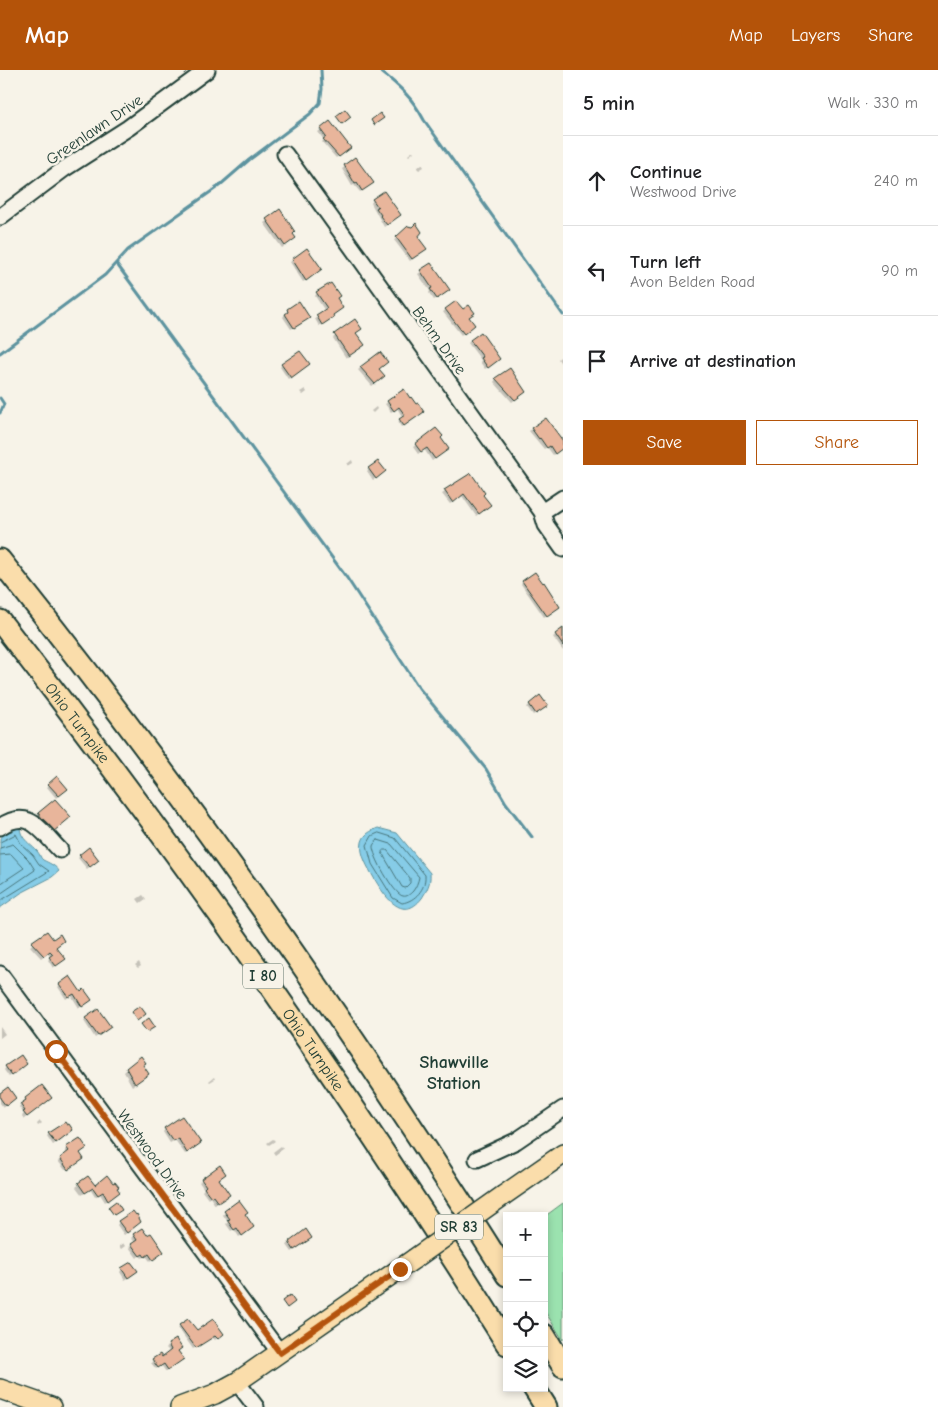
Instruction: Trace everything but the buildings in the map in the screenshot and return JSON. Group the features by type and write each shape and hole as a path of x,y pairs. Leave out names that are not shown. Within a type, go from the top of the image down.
{"highway":[{"name":"I 80","path":"0,560 65,642 179,794 275,928 408,1123 503,1269"},
{"name":"Ohio Turnpike","path":"0,621 140,804 276,994 457,1264 503,1338"},
{"path":"548,1342 563,1366"},
{"path":"537,1392 546,1407"}],"main road":[{"name":"SR 83","path":"180,1407 209,1397 237,1382 563,1154"},
{"path":"0,1389 51,1407"}],"street":[{"name":"Greenlawn Drive","path":"0,217 64,169 128,128 207,70"},
{"name":"Behm Drive","path":"285,154 542,512 546,525 563,549"},
{"path":"542,512 563,498"},
{"path":"0,827 9,821 20,818 32,821 60,850"},
{"name":"Westwood Drive","path":"0,974 280,1353"},
{"path":"477,1159 516,1141 563,1109"},
{"path":"237,1382 256,1407"}],"green space":[{"path":"563,1203 563,1340 548,1316 548,1214"}],"water":[{"path":"21,822 20,827 24,838 42,859 59,871 52,877 21,893 0,908 0,838"},
{"path":"378,828 397,833 430,873 427,889 415,905 401,908 394,904 383,892 367,866 361,847 362,842 366,835"}],"waterway":[{"path":"0,353 105,275 128,250 219,186 249,160 310,114 320,103 322,89 321,70"},
{"path":"379,70 410,98 563,315"},
{"path":"116,263 347,578 419,688 486,769 506,803 532,837"},
{"path":"0,398 4,404 0,413"}],"district":[{"name":"Shawville Station","path":"454,1072"}],"route":[{"path":"56,1051 237,1298 280,1353 400,1269"}]}
